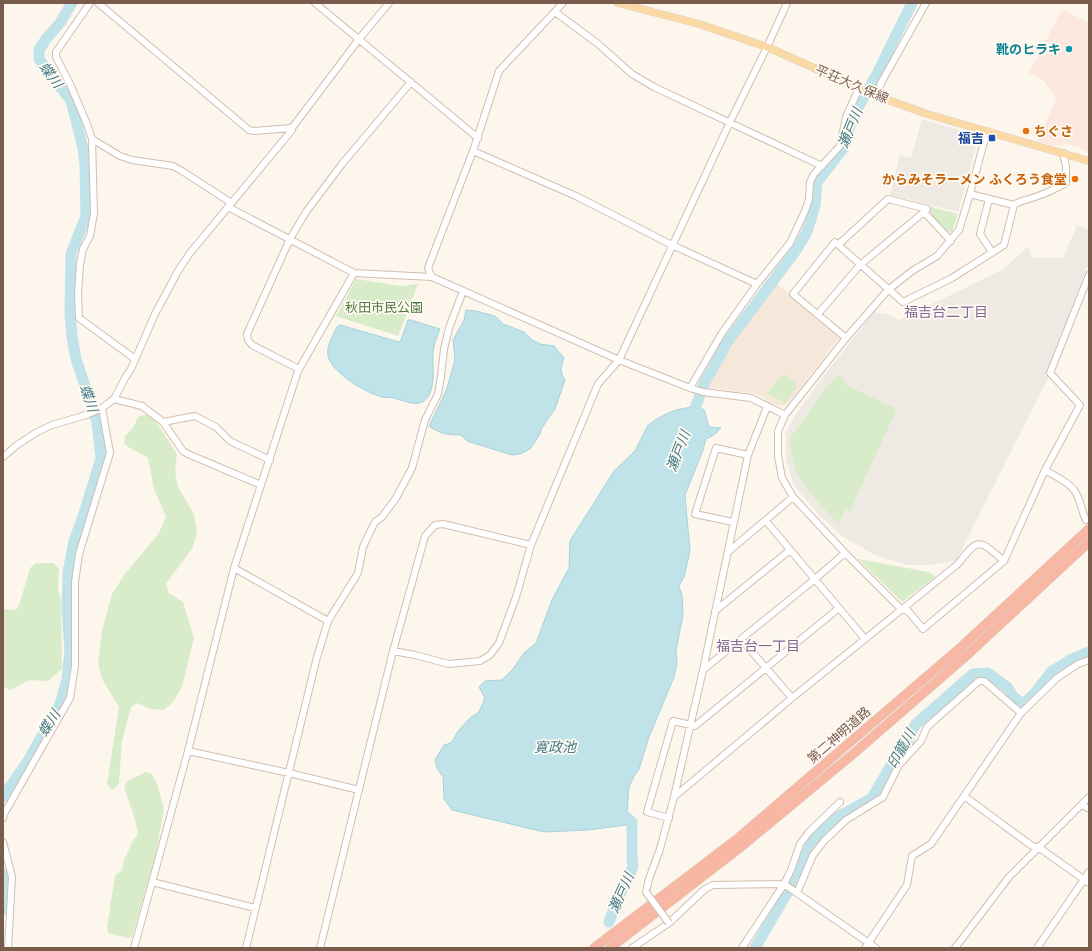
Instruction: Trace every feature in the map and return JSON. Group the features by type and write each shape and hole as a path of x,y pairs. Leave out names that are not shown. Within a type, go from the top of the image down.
{"highway":[{"name":"第二神明道路","path":"594,948 755,824 959,649 1089,529"},
{"name":"第二神明道路","path":"610,948 742,846 853,754 966,656 1089,542"}],"main road":[{"name":"平荘大久保線","path":"618,3 699,24 767,47 874,95 927,114 1089,161"}],"street":[{"path":"90,3 56,52 56,57 70,84 92,139 94,213 90,236 83,249 80,264 78,294 79,318 135,359"},
{"path":"98,3 249,130 254,131 292,128"},
{"path":"315,3 478,138"},
{"path":"3,457 17,444 38,432 52,425 86,415 102,408 114,399 131,370 155,314 190,253 292,130 359,39 389,3"},
{"path":"432,277 428,268 478,138 499,71 563,3"},
{"path":"393,652 415,655 449,664 480,661 490,655 499,643 516,597 531,544 598,384 619,360 787,3"},
{"path":"874,95 926,3"},
{"path":"555,12 597,43 632,74 654,87 822,166"},
{"path":"299,369 252,345 248,340 247,334 290,239 306,212 342,164 411,82"},
{"path":"690,388 722,333 757,284 790,243 805,211 809,198 810,182 814,174 840,146 846,118 861,88"},
{"path":"987,131 959,230 937,256 912,271 888,290 846,338 785,415 778,431 778,456 782,478 793,497 845,553 901,609 908,611 923,629 1004,561 1045,470 1080,405 1050,373 1089,275"},
{"path":"92,139 120,156 132,160 173,166 230,202 228,207"},
{"path":"473,151 576,196 672,245 757,284"},
{"path":"846,338 793,294 835,242 902,302 952,278 1004,245 1014,205 1019,201 1055,189 1066,183 1066,166 1063,154"},
{"path":"970,194 1014,205"},
{"path":"839,244 888,198 926,209 924,212 951,241"},
{"path":"989,199 980,234 992,252"},
{"path":"228,207 354,273 432,277 619,360 690,388 703,392 751,398 785,415"},
{"path":"818,314 860,265 924,212"},
{"path":"134,948 188,751 234,568 261,485 299,369 354,273"},
{"path":"246,948 317,656 328,620 358,573 363,547 370,530 396,498 412,468 425,420 438,394 444,349 463,291"},
{"path":"114,399 142,406 163,422 183,451 188,454 261,485"},
{"path":"669,922 646,892 648,879 660,849 674,797 703,670 748,456 767,407"},
{"path":"3,818 70,698 75,666 75,582 79,554 110,453 102,408"},
{"path":"163,422 195,416 216,427 230,441 270,460"},
{"path":"733,522 695,514 716,448 748,456"},
{"path":"1045,470 1066,483 1074,490 1086,520"},
{"path":"728,552 793,497"},
{"path":"766,521 865,639"},
{"path":"320,948 393,652 425,536 436,525 443,524 531,544"},
{"path":"674,797 792,698 958,564 971,547 978,544 984,545 1004,561"},
{"path":"715,611 790,550"},
{"path":"703,670 845,553"},
{"path":"234,568 328,620"},
{"path":"669,818 647,812 673,721 695,726 838,608"},
{"path":"741,639 792,698"},
{"path":"867,945 907,886 912,856 931,844 1022,712 1057,678 1078,664 1089,660"},
{"path":"797,893 813,855 824,841 846,820 883,796 899,765 921,741 927,727 979,682 984,681 1022,712"},
{"path":"188,751 359,790"},
{"path":"964,796 1032,846 1038,847 1087,881"},
{"path":"955,948 1009,877 1089,797"},
{"path":"742,948 784,884 800,844 809,832 840,802"},
{"path":"1082,805 1089,809"},
{"path":"3,842 12,876 8,948"},
{"path":"1038,948 1087,881 1089,872"},
{"path":"152,882 255,908"},
{"path":"632,948 669,922 705,889 713,885 784,884 856,935 867,945 876,948"}],"shaded area":[{"path":"1062,9 1089,23 1089,153 1080,148 1065,144 1054,146 1037,141 1056,100 1045,82 1029,73"},
{"path":"922,119 979,136 958,212 890,195 900,155 911,158"},
{"path":"1077,225 1089,230 1089,263 1046,373 1048,378 956,561 929,565 907,565 873,554 842,536 820,516 800,493 793,483 786,459 786,432 794,417 822,378 874,312 887,314 899,320 1004,269 1028,246 1032,258 1063,258"},
{"path":"777,284 840,337 787,405 782,406 770,403 762,397 751,393 708,387 743,325"}],"green space":[{"path":"931,207 958,214 952,232 949,232 928,213"},
{"name":"秋田市民公園","path":"356,279 401,286 418,284 398,336 336,316"},
{"path":"784,373 798,386 785,403 767,393"},
{"path":"838,376 844,378 846,385 897,409 850,511 846,509 838,524 818,502 797,474 791,454 790,438 833,379"},
{"path":"147,414 153,417 177,454 175,471 178,487 194,514 197,533 193,547 166,584 169,593 183,602 194,638 182,687 173,702 164,710 151,709 137,703 131,707 122,741 119,783 112,790 107,784 119,707 102,679 98,663 102,631 112,594 125,574 159,533 166,517 154,489 148,458 124,443 125,436 133,428 138,417"},
{"path":"858,559 929,572 935,577 902,602"},
{"path":"36,563 53,563 59,568 58,589 61,600 62,669 48,681 29,680 10,690 3,686 3,609 16,610 19,605 30,568"},
{"path":"146,772 152,774 157,784 164,809 156,853 132,937 128,938 108,933 107,927 115,876 122,870 124,860 138,834 134,816 124,787 127,781"}],"water":[{"path":"466,310 495,316 503,324 524,332 531,339 540,344 554,346 564,358 561,369 565,380 555,409 530,449 520,454 512,455 467,441 461,435 448,434 433,429 429,426 446,391 455,360 453,340 464,320"},
{"path":"408,320 440,329 433,352 432,386 428,397 421,402 410,403 394,398 375,395 350,381 336,369 328,356 329,345 332,337 337,327 340,325 399,342"},
{"name":"寛政池","path":"696,406 704,410 709,427 721,428 714,435 706,439 685,495 690,551 684,577 679,586 682,595 683,615 676,650 677,663 674,677 649,737 639,769 629,787 626,825 588,830 544,832 452,810 444,799 443,777 437,768 435,760 444,745 451,743 459,730 470,718 479,712 485,698 479,687 485,681 502,680 513,669 524,653 536,643 552,600 569,568 570,541 614,471 635,451 648,425 662,416 676,410"}],"waterway":[{"name":"蝶川","path":"3,797 28,761 60,704 67,680 70,650 67,610 68,572 74,541 101,458 97,422 76,359 70,313 71,254 86,216 85,166 83,148 71,101 39,59 39,50 46,39 60,23 72,3"},
{"name":"瀬戸川","path":"691,419 704,384 728,341 797,249 807,232 815,206 817,182 845,146 850,126 857,109 876,76 912,3"},
{"name":"印籠川","path":"755,948 793,883 812,842 825,827 836,818 872,798 893,762 908,741 915,725 973,674 988,673 1008,688 1014,698 1024,704 1035,693 1051,672 1072,659 1089,652"},
{"name":"瀬戸川","path":"609,922 618,898 633,867 632,822 615,808"},
{"name":"蝶川","path":"3,874 3,910"}],"place":[{"name":"靴のヒラキ","path":"1069,49"},
{"name":"ちぐさ","path":"1026,131"},
{"name":"福吉","path":"992,138"},
{"name":"からみそラーメン ふくろう食堂","path":"1075,179"}],"district":[{"name":"福吉台二丁目","path":"946,312"},
{"name":"福吉台一丁目","path":"758,646"}]}
